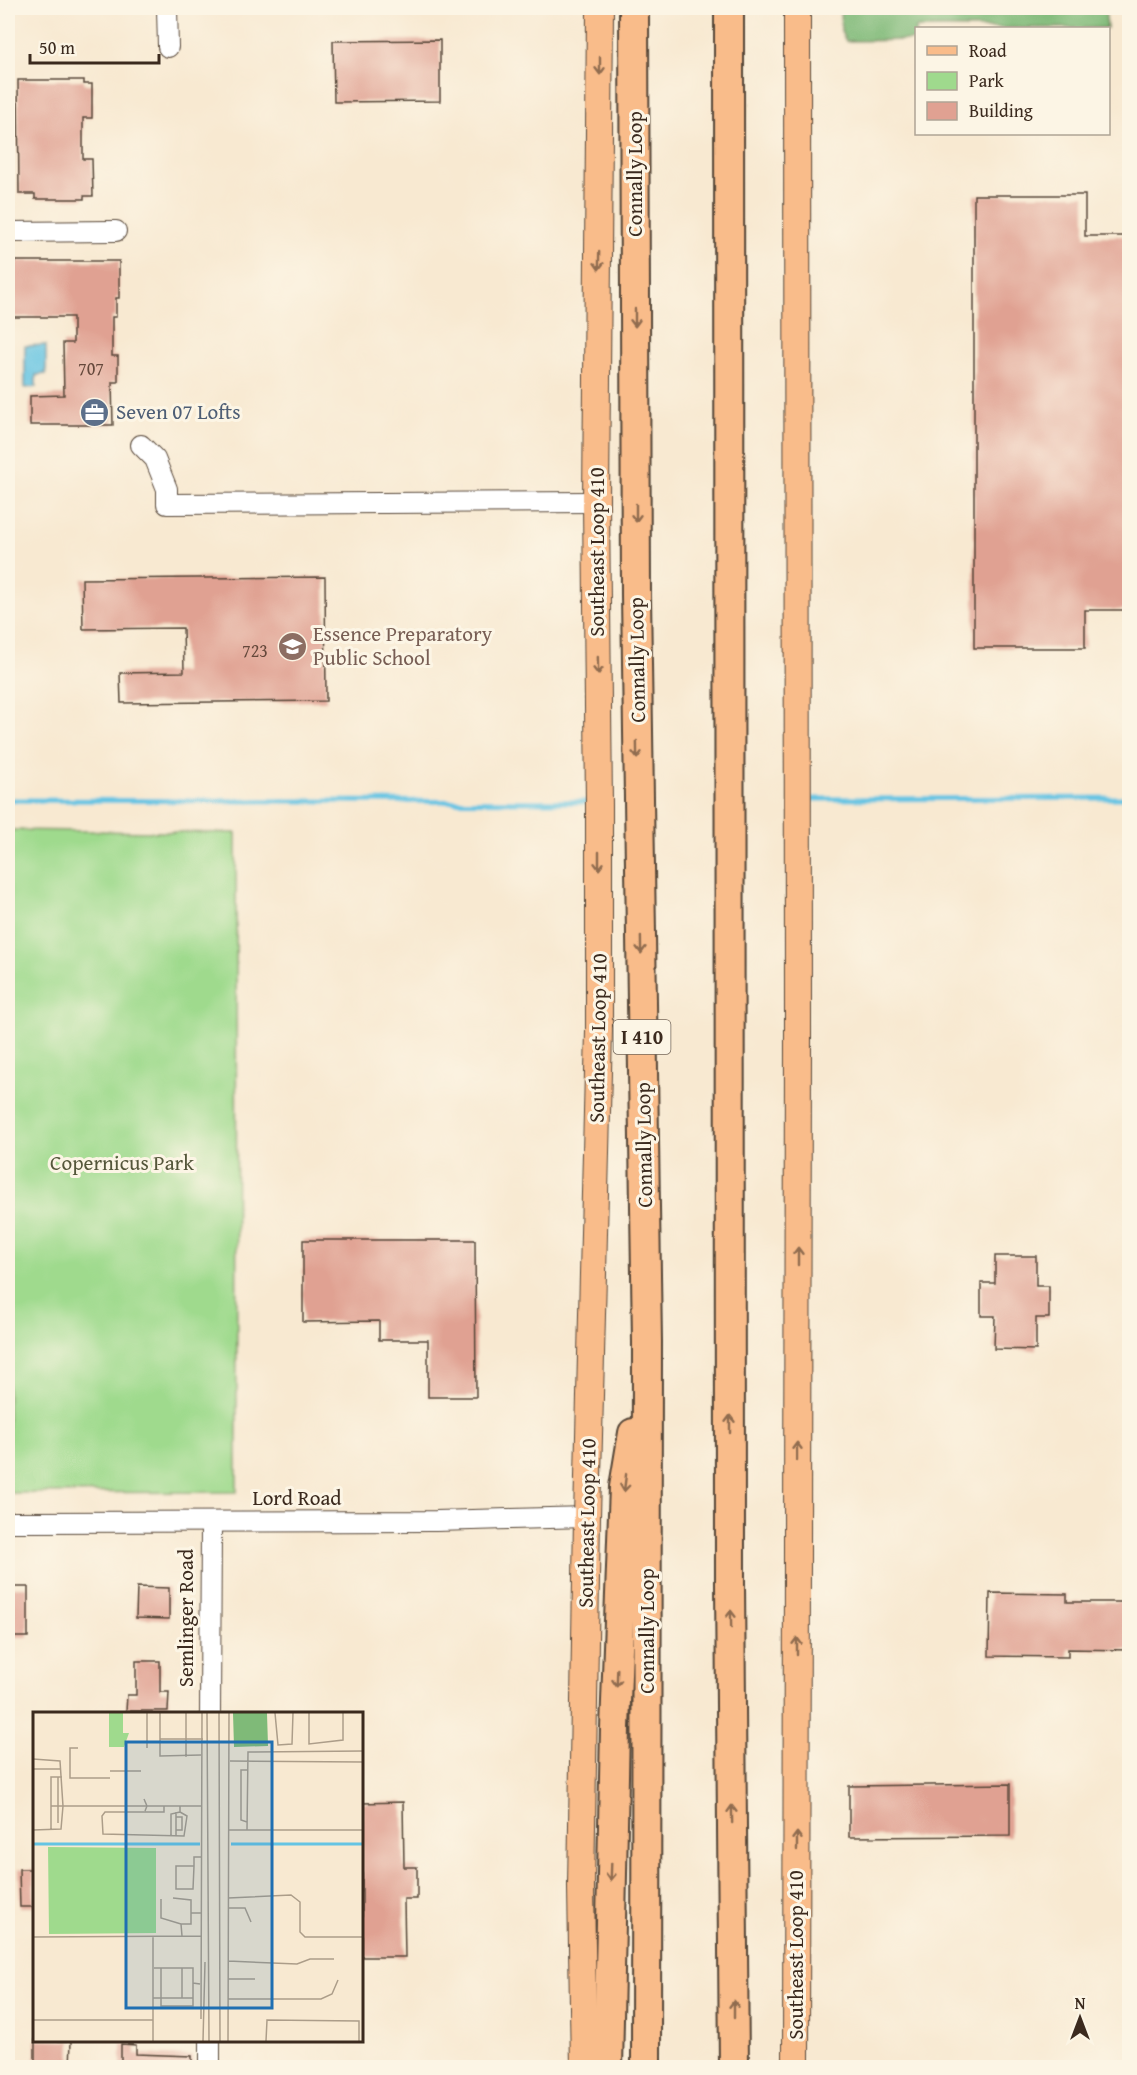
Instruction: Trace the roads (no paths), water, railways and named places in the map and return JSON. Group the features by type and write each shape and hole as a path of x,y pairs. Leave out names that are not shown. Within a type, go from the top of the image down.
{"highway":[{"name":"Connally Loop","path":"634,8 636,607 647,1342 646,2067"},
{"path":"729,8 730,1584 734,2067"},
{"path":"608,2067 615,1728 624,1487 647,1342"}],"main road":[{"name":"Southeast Loop 410","path":"584,2067 580,1887 598,1031 599,806 596,502 600,8"},
{"name":"Southeast Loop 410","path":"796,2067 797,8"}],"street":[{"path":"167,8 168,47"},
{"path":"8,232 116,231"},
{"path":"141,445 155,459 167,489 167,504 596,502"},
{"name":"Lord Road","path":"8,1522 436,1521 587,1517"},
{"name":"Semlinger Road","path":"210,1712 211,1522"},
{"path":"210,2042 210,2067"}],"water":[{"path":"46,345 46,374 36,375 36,387 25,388 25,346"}],"waterway":[{"path":"813,799 1130,798"},
{"path":"8,800 590,802"}],"place":[{"name":"Seven 07 Lofts","path":"95,412"},
{"name":"Essence Preparatory Public School","path":"292,646"}],"park label":[{"name":"Copernicus Park","path":"122,1163"}]}
